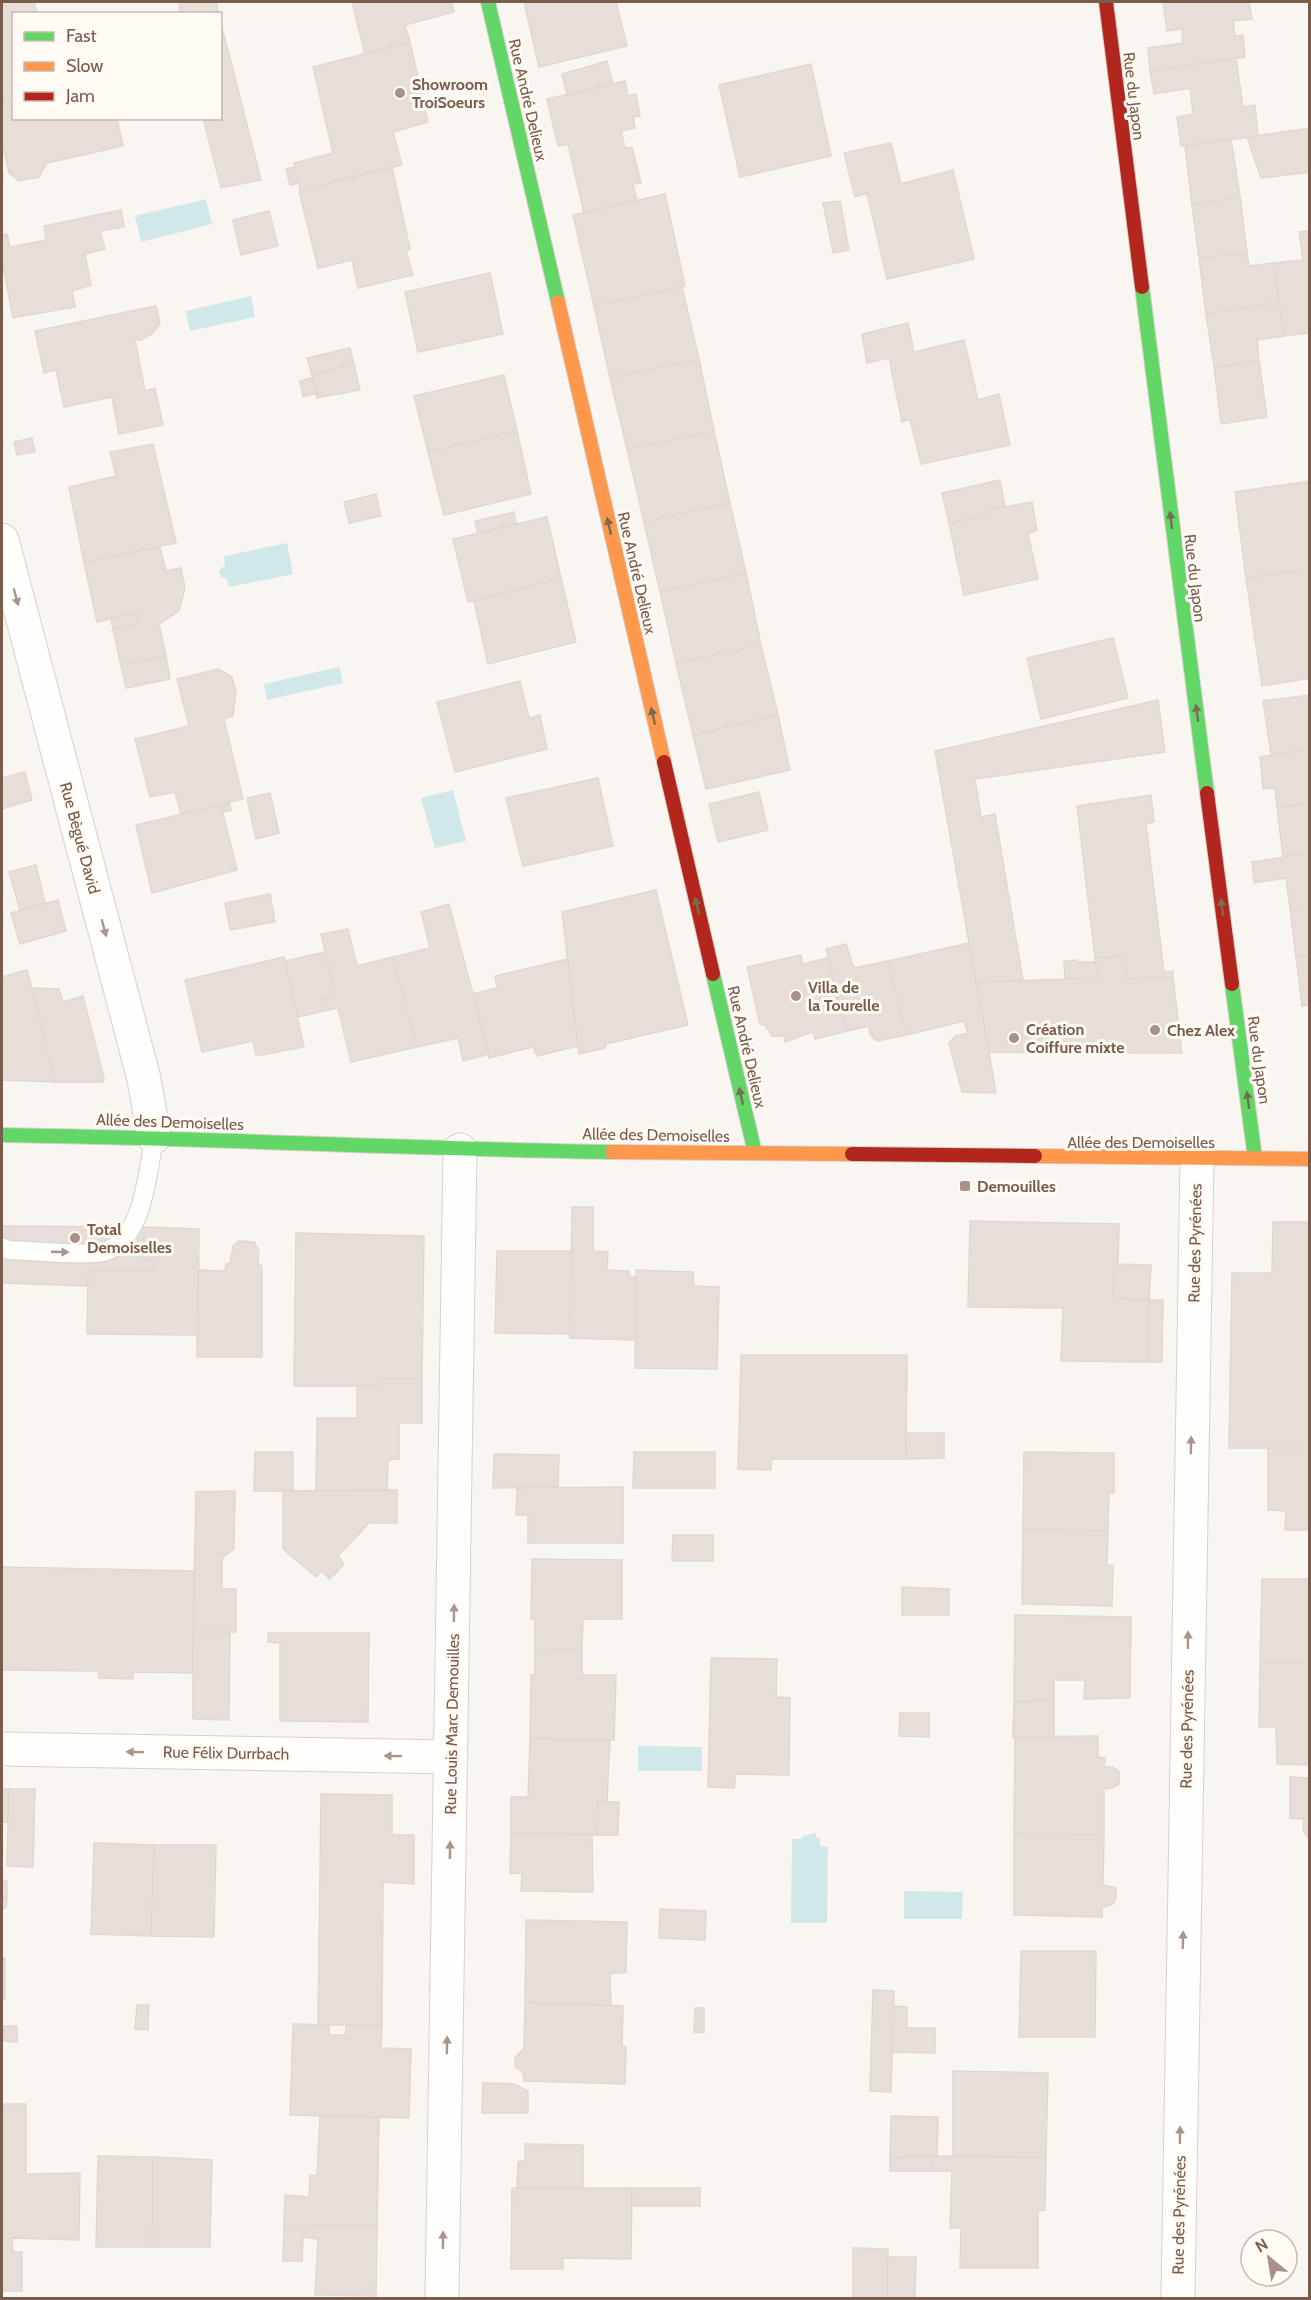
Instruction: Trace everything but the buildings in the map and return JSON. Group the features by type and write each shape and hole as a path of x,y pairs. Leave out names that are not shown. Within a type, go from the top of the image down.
{"street":[{"name":"Rue André Delieux","path":"488,2 755,1153"},
{"name":"Rue du Japon","path":"1106,2 1256,1158"},
{"name":"Rue Bègué David","path":"2,540 144,1079 154,1137"},
{"name":"Allée des Demoiselles","path":"2,1135 154,1137 460,1149 1310,1159"},
{"name":"Rue Louis Marc Demouilles","path":"442,2298 460,1149"},
{"name":"Rue des Pyrénées","path":"1178,2298 1197,1159"},
{"name":"Rue Félix Durrbach","path":"2,1749 451,1757"}],"lane":[{"path":"2,1247 8,1250 98,1253 118,1244 132,1227 142,1204 154,1137"}],"water":[{"path":"206,199 212,224 141,242 135,216"},
{"path":"251,296 255,317 190,331 186,311"},
{"path":"287,543 293,574 229,587 227,579 220,576 219,571 225,565 224,556"},
{"path":"339,667 343,683 267,700 264,684"},
{"path":"453,790 466,841 435,848 421,798"},
{"path":"638,1746 702,1747 702,1771 638,1771"},
{"path":"816,1833 816,1837 820,1838 820,1846 828,1847 827,1923 791,1923 792,1839 801,1839 803,1836"},
{"path":"904,1891 963,1892 962,1919 904,1919"}],"traffic: fast":[{"path":"488,2 558,302"},
{"path":"1142,287 1207,793"},
{"path":"713,974 755,1153"},
{"path":"1232,984 1255,1158"},
{"path":"2,1135 612,1152"}],"traffic: slow":[{"path":"558,302 664,762"},
{"path":"612,1152 852,1154"},
{"path":"1035,1156 1310,1159"}],"traffic: jam":[{"path":"1106,2 1142,287"},
{"path":"664,762 713,974"},
{"path":"1207,793 1232,984"},
{"path":"852,1154 1035,1156"}],"place":[{"name":"Showroom TroiSoeurs","path":"400,93"},
{"name":"Villa de la Tourelle","path":"796,996"},
{"name":"Chez Alex","path":"1155,1030"},
{"name":"Création Coiffure mixte","path":"1014,1038"},
{"name":"Demouilles","path":"965,1186"},
{"name":"Total Demoiselles","path":"75,1238"}]}
